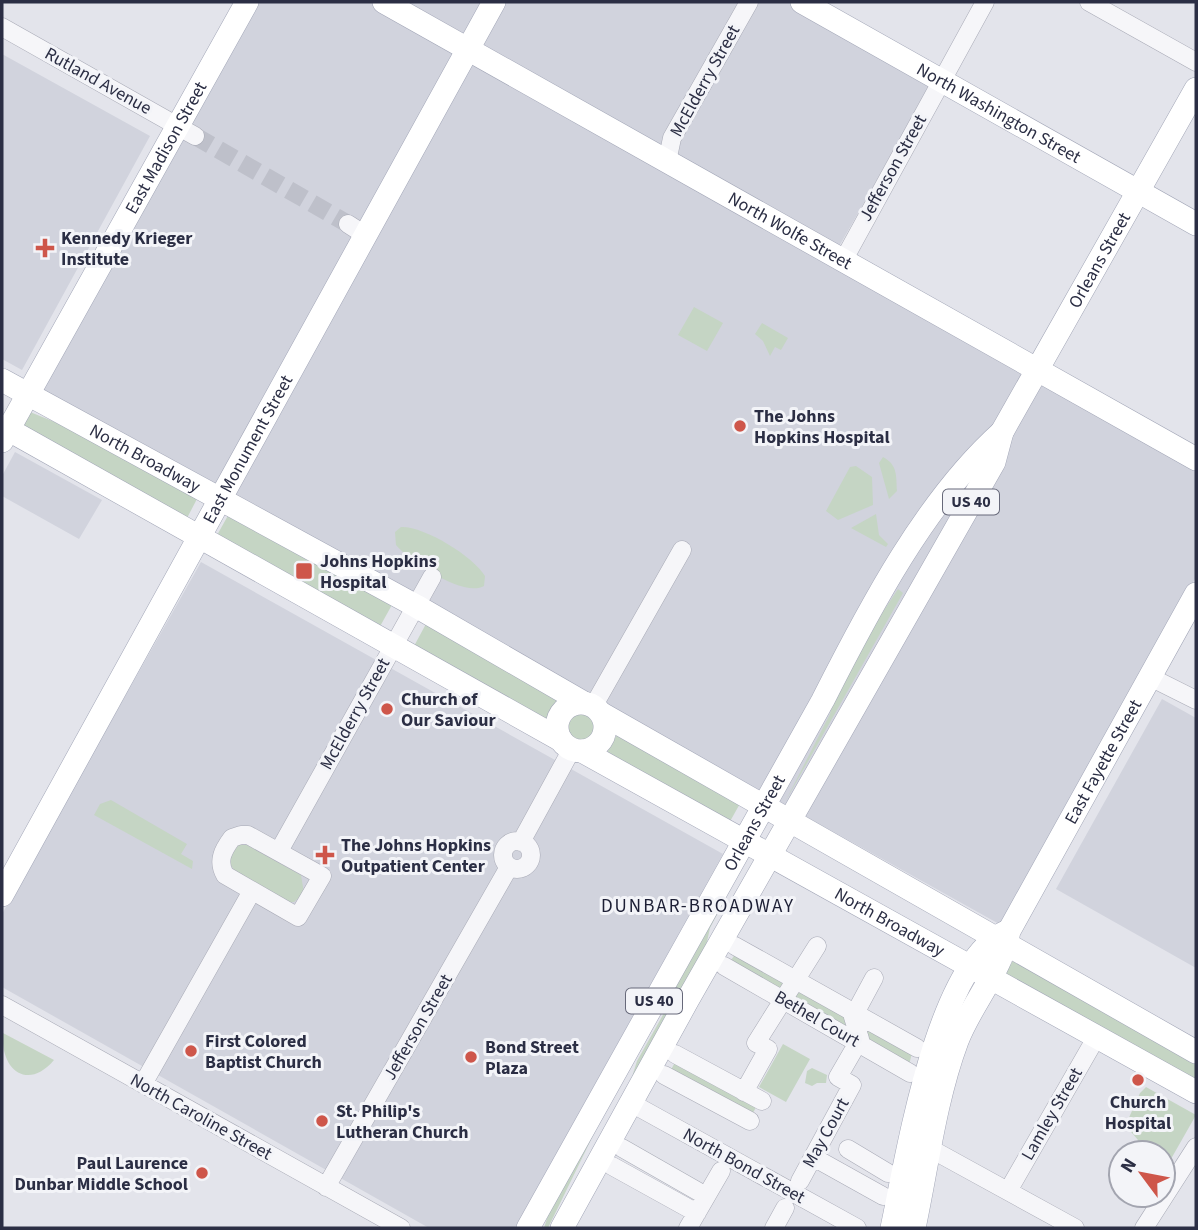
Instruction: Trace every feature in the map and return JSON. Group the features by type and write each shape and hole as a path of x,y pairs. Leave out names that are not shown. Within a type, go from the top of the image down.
{"main road":[{"name":"East Madison Street","path":"4,432 186,131 247,2"},
{"name":"North Wolfe Street","path":"384,2 1196,459"},
{"name":"East Monument Street","path":"2,895 219,499 357,230 494,2"},
{"name":"North Washington Street","path":"802,2 1196,224"},
{"name":"Orleans Street","path":"562,1228 789,819 994,462 1002,432 1196,89"},
{"name":"North Broadway","path":"2,380 416,606 892,879 1003,938 1196,1052"},
{"name":"North Broadway","path":"4,432 771,854 1196,1092"},
{"name":"Orleans Street","path":"528,1228 743,839 824,700 859,628 904,554 978,453 1002,432"},
{"name":"East Fayette Street","path":"892,1228 934,1043 1003,938 1196,594"},
{"path":"574,703 593,707 605,722 603,738 592,749 571,746 557,729 561,713 574,703"},
{"path":"873,911 892,879"},
{"name":"East Fayette Street","path":"914,1228 952,1053 981,971"},
{"path":"631,1103 626,1090 631,1060 662,987"},
{"path":"586,1185 609,1126 614,1092 611,1077"}],"street":[{"name":"McElderry Street","path":"667,162 672,138 749,2"},
{"name":"Jefferson Street","path":"843,261 985,2"},
{"path":"1089,2 1196,62"},
{"name":"Rutland Avenue","path":"2,27 186,131"},
{"path":"593,707 682,550"},
{"name":"McElderry Street","path":"279,851 432,577"},
{"path":"1150,677 1196,700"},
{"name":"Jefferson Street","path":"326,1186 509,867 503,856 506,848 513,842 521,842 571,746"},
{"path":"247,835 322,876 298,917 252,891 225,875 220,867 226,846 232,838 247,835"},
{"path":"143,1084 252,891"},
{"name":"Bethel Court","path":"734,946 917,1048"},
{"path":"744,1092 768,1049 756,1043 817,946"},
{"name":"Bethel Court","path":"724,966 910,1073"},
{"path":"858,1042 860,1033 854,1021 855,1014 874,978"},
{"name":"North Caroline Street","path":"2,1006 401,1228"},
{"name":"Lamley Street","path":"1008,1191 1097,1036"},
{"name":"May Court","path":"800,1181 852,1085 838,1077 858,1042"},
{"path":"676,1054 762,1101"},
{"path":"664,1074 750,1121"},
{"name":"North Bond Street","path":"631,1103 857,1228"},
{"path":"1146,1227 1196,1147"},
{"path":"622,1148 706,1196"},
{"path":"848,1149 888,1173"},
{"path":"931,1149 1075,1228"},
{"path":"813,1157 883,1196"},
{"path":"612,1166 693,1221 721,1171"},
{"path":"774,1228 785,1208"}],"shaded area":[{"name":"Johns Hopkins Hospital","path":"256,2 819,2 940,69 837,250 1196,450 1196,577 1001,925 45,393 42,388"},
{"name":"Kennedy Krieger Institute","path":"2,54 150,136 22,370 2,359"},
{"path":"15,452 102,500 79,539 2,496 2,476"},
{"path":"201,562 723,854 515,1228 429,1228 2,987 2,914"},
{"path":"1162,699 1196,718 1196,968 1056,889"}],"green space":[{"path":"694,307 723,323 707,351 678,335"},
{"path":"762,323 788,338 781,350 775,347 770,356 763,341 755,334"},
{"path":"30,412 92,437 198,497 186,520 21,428"},
{"path":"883,457 894,467 896,476 897,491 889,499 879,463"},
{"path":"856,466 872,477 873,505 838,520 826,511 850,467"},
{"path":"230,512 393,603 378,630 216,537"},
{"path":"876,514 879,535 888,544 886,547 851,528"},
{"path":"401,527 422,531 459,551 485,576 484,586 464,587 451,583 412,560 396,545 395,532"},
{"path":"898,589 903,593 785,802 830,714 836,692 863,642"},
{"path":"427,622 565,700 555,710 551,725 413,648"},
{"path":"582,713 592,717 596,727 592,737 582,741 572,737 568,727 572,717"},
{"path":"619,731 742,800 728,825 603,760"},
{"path":"111,800 187,844 181,854 193,861 192,869 94,815 100,804"},
{"path":"239,845 247,845 301,875 304,893 294,902 286,902 236,873 228,861 231,851"},
{"path":"745,861 710,928 706,946 632,1077 637,1061 668,1006 669,996"},
{"path":"738,950 913,1048 908,1070 727,966"},
{"path":"1014,959 1196,1062 1196,1084 1004,975"},
{"path":"3,1033 54,1060 35,1074 18,1072 6,1057"},
{"path":"783,1044 810,1059 786,1102 759,1087"},
{"path":"678,1057 759,1102 749,1120 668,1075"},
{"path":"812,1068 827,1075 826,1083 812,1086 805,1083 807,1071"},
{"path":"1146,1087 1196,1115 1177,1148 1177,1139 1137,1139 1126,1126 1140,1093"},
{"path":"605,1111 548,1228 544,1228 553,1200"}],"tunnel":[{"path":"195,136 348,224"}],"place":[{"name":"Kennedy Krieger Institute","path":"45,248"},
{"name":"The Johns Hopkins Hospital","path":"740,426"},
{"name":"Johns Hopkins Hospital","path":"304,571"},
{"name":"Church of Our Saviour","path":"387,709"},
{"name":"The Johns Hopkins Outpatient Center","path":"325,855"},
{"name":"First Colored Baptist Church","path":"191,1051"},
{"name":"Bond Street Plaza","path":"471,1057"},
{"name":"Church Hospital","path":"1138,1080"},
{"name":"St. Philip's Lutheran Church","path":"322,1121"},
{"name":"Paul Laurence Dunbar Middle School","path":"202,1173"}],"district":[{"name":"DUNBAR-BROADWAY","path":"698,906"}]}
